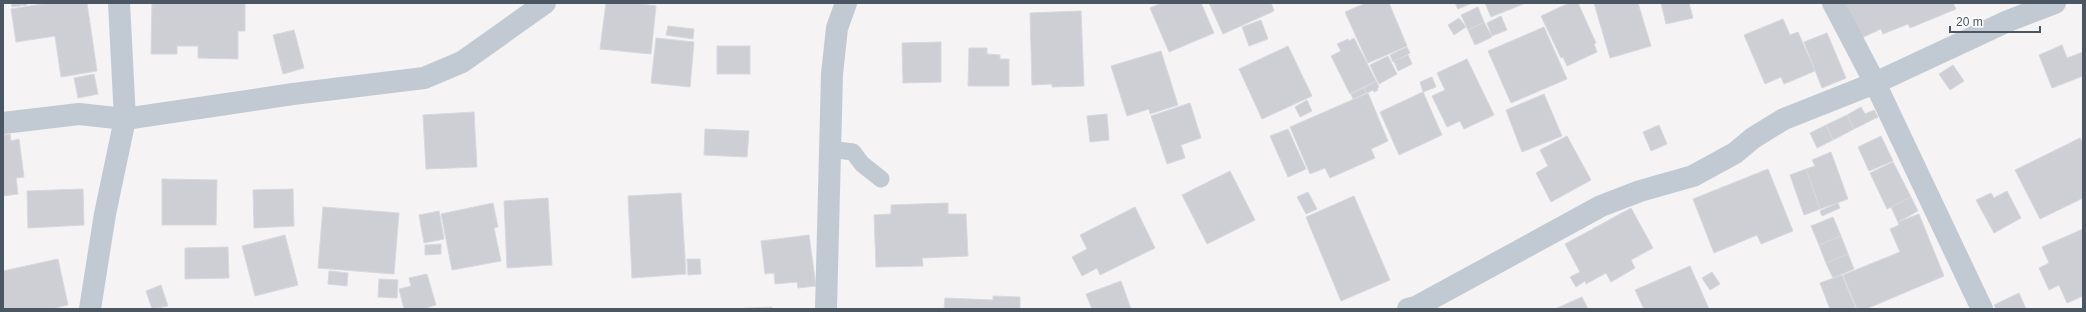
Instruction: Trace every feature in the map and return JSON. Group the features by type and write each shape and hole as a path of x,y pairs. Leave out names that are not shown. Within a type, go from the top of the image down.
{"street":[{"path":"90,309 105,214 125,119 119,3"},
{"path":"3,123 79,114 125,119 293,94 424,78 462,62 545,3"},
{"path":"826,309 832,66 837,28 846,3"},
{"path":"1833,3 1875,83 1982,309"},
{"path":"1408,309 1416,307 1601,206 1640,191 1693,176 1735,154 1753,138 1784,119 1875,83 2008,21 2055,3"}],"lane":[{"path":"829,149 853,152 862,164 881,179"}],"building":[{"path":"11,3 27,3 27,5 12,7"},
{"path":"48,3 87,3 97,71 61,77 55,36 16,42 11,9"},
{"path":"152,3 245,3 245,31 238,31 238,59 198,58 198,46 177,46 177,54 151,54"},
{"path":"606,3 633,3 656,6 651,54 600,49"},
{"path":"1161,3 1201,3 1214,33 1169,52 1150,8"},
{"path":"1209,3 1271,3 1274,11 1223,34"},
{"path":"1366,3 1389,3 1407,46 1368,63 1345,12"},
{"path":"1455,3 1472,3 1458,9"},
{"path":"1485,3 1526,3 1491,17"},
{"path":"1569,3 1578,3 1596,43 1594,44 1597,52 1567,66 1563,57 1561,58 1541,16"},
{"path":"1594,3 1638,3 1651,46 1610,58"},
{"path":"1661,3 1689,3 1693,18 1666,24"},
{"path":"1841,3 1953,3 1956,9 1910,28 1908,24 1883,34 1881,29 1857,40"},
{"path":"1478,7 1484,22 1468,30 1461,15"},
{"path":"1081,11 1084,86 1052,87 1052,84 1032,85 1030,13"},
{"path":"1501,16 1507,30 1492,36 1487,23"},
{"path":"1459,18 1466,27 1454,35 1448,25"},
{"path":"1783,19 1790,35 1798,32 1815,71 1784,84 1781,77 1765,84 1744,35"},
{"path":"1261,20 1268,39 1249,46 1242,27"},
{"path":"1484,22 1492,37 1475,45 1468,30"},
{"path":"668,26 694,29 693,39 666,35"},
{"path":"1544,27 1567,79 1511,103 1488,51"},
{"path":"294,30 304,68 283,74 273,35"},
{"path":"1827,33 1846,78 1822,88 1804,42"},
{"path":"656,38 694,42 690,87 651,83"},
{"path":"1354,38 1376,81 1350,94 1331,56 1341,51 1337,44"},
{"path":"941,42 941,82 903,83 902,43"},
{"path":"2062,45 2067,58 2083,52 2083,76 2052,88 2039,55"},
{"path":"717,46 750,46 750,74 717,74"},
{"path":"1288,46 1312,96 1262,119 1239,69"},
{"path":"1407,47 1410,53 1393,62 1390,55"},
{"path":"969,48 987,48 987,54 1000,55 1000,59 1009,59 1009,86 968,86"},
{"path":"1161,51 1178,105 1150,114 1149,109 1127,116 1111,66"},
{"path":"1408,55 1412,64 1398,71 1394,61"},
{"path":"1388,56 1397,74 1379,84 1370,65"},
{"path":"1467,59 1494,115 1464,129 1460,121 1447,127 1432,96 1445,90 1437,73"},
{"path":"1953,65 1964,81 1950,90 1939,74"},
{"path":"94,74 98,94 78,98 74,78"},
{"path":"1432,77 1436,87 1423,92 1420,82"},
{"path":"1376,81 1379,87 1377,88 1378,90 1374,92 1373,90 1367,93 1364,88"},
{"path":"1364,88 1366,93 1353,99 1351,94"},
{"path":"1423,92 1442,135 1399,155 1380,112"},
{"path":"1368,93 1388,141 1371,149 1375,158 1330,178 1325,168 1310,174 1290,127"},
{"path":"1544,94 1562,136 1522,152 1506,110"},
{"path":"1307,100 1312,111 1300,117 1295,107"},
{"path":"1190,103 1201,138 1181,145 1185,158 1167,164 1151,116"},
{"path":"1861,107 1865,114 1874,110 1878,117 1854,129 1847,115"},
{"path":"474,112 477,167 426,169 423,115"},
{"path":"1107,114 1109,140 1090,142 1087,116"},
{"path":"1847,115 1854,129 1833,140 1826,125"},
{"path":"1659,125 1667,144 1651,151 1643,132"},
{"path":"1826,125 1833,140 1817,148 1810,133"},
{"path":"705,129 749,131 747,157 704,155"},
{"path":"1288,129 1306,169 1288,177 1270,136"},
{"path":"10,134 11,141 19,139 24,177 16,178 18,194 3,196 3,135"},
{"path":"1567,136 1591,180 1551,202 1536,173 1548,166 1540,150"},
{"path":"1881,136 1893,161 1869,171 1858,147"},
{"path":"2080,138 2083,143 2083,198 2040,219 2015,170"},
{"path":"1831,152 1848,199 1820,209 1806,169 1815,166 1812,160"},
{"path":"1893,162 1911,197 1887,209 1870,173"},
{"path":"1768,169 1793,231 1761,244 1757,235 1714,253 1693,199"},
{"path":"1806,169 1820,209 1804,215 1790,175"},
{"path":"1230,171 1255,220 1207,244 1182,195"},
{"path":"162,179 217,180 216,225 162,225"},
{"path":"83,189 84,225 28,228 27,191"},
{"path":"293,189 294,226 254,228 253,190"},
{"path":"2007,191 2021,218 1994,233 1976,200 1991,193 1994,198"},
{"path":"1308,192 1317,209 1306,214 1297,197"},
{"path":"681,193 686,274 632,278 628,196"},
{"path":"1354,196 1390,280 1341,301 1306,217"},
{"path":"1911,197 1918,211 1898,222 1891,207"},
{"path":"548,198 552,265 507,268 504,201"},
{"path":"493,203 498,227 494,228 501,261 452,270 441,214"},
{"path":"948,203 948,214 966,214 968,256 922,258 923,266 876,267 874,215 891,214 891,205"},
{"path":"1838,203 1840,208 1822,216 1820,211"},
{"path":"323,207 399,213 394,274 318,268"},
{"path":"1135,207 1155,248 1100,275 1097,268 1082,276 1072,257 1087,249 1080,235"},
{"path":"1631,208 1653,248 1631,260 1635,268 1611,282 1606,273 1586,284 1585,281 1576,287 1570,277 1580,272 1565,244"},
{"path":"439,211 444,239 424,243 419,215"},
{"path":"1919,214 1944,276 1866,309 1857,309 1843,275 1900,252 1890,229 1899,225 1898,222"},
{"path":"1833,217 1841,236 1819,245 1811,226"},
{"path":"2083,229 2083,296 2067,303 2059,285 2049,290 2039,268 2049,263 2042,247"},
{"path":"285,235 298,285 255,296 242,246"},
{"path":"809,235 816,286 798,288 797,282 775,284 774,273 765,274 761,241"},
{"path":"1841,236 1848,254 1826,263 1819,245"},
{"path":"441,244 441,254 425,255 425,245"},
{"path":"228,247 229,278 185,279 185,248"},
{"path":"1848,254 1854,269 1833,278 1826,263"},
{"path":"58,259 68,305 51,309 3,309 3,271"},
{"path":"687,259 700,259 701,274 688,275"},
{"path":"1690,266 1709,309 1644,309 1635,290"},
{"path":"329,271 348,273 347,286 328,284"},
{"path":"1712,272 1720,284 1710,290 1702,278"},
{"path":"427,274 436,305 422,309 404,309 399,289 411,286 409,278"},
{"path":"1842,275 1856,309 1830,309 1820,283"},
{"path":"379,279 398,280 397,298 378,297"},
{"path":"1121,281 1131,309 1092,309 1086,294"},
{"path":"161,285 168,306 152,309 146,291"},
{"path":"2019,293 2026,309 1996,309 1994,305"},
{"path":"993,296 1020,297 1020,309 944,309 945,298 993,300"},
{"path":"1582,297 1588,309 1555,309"},
{"path":"772,307 772,309 730,309"}]}
